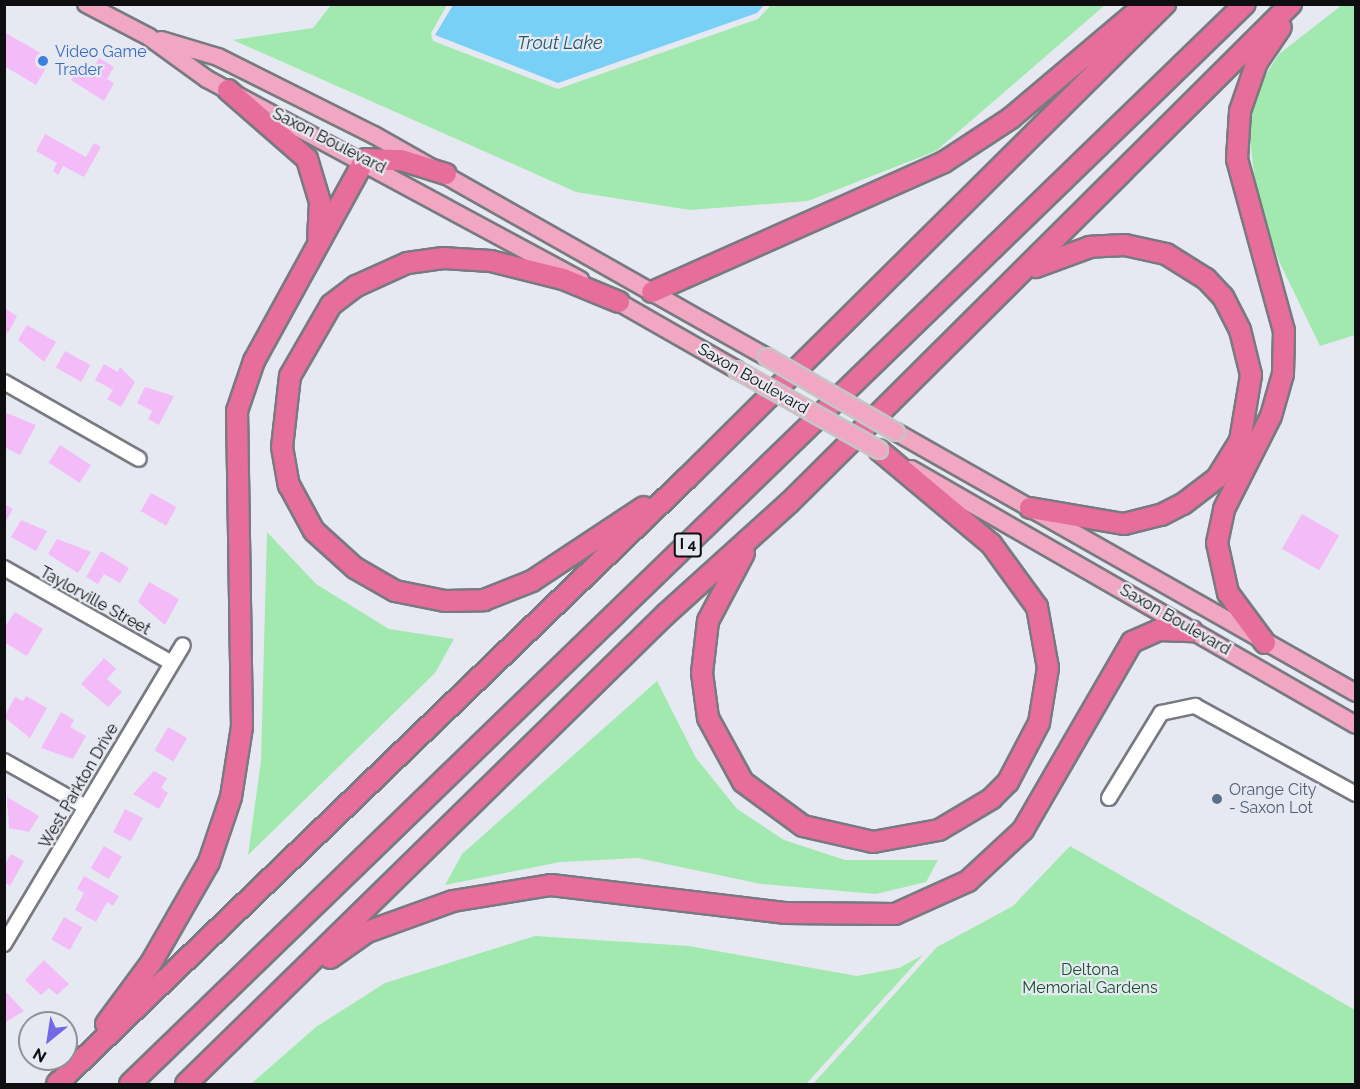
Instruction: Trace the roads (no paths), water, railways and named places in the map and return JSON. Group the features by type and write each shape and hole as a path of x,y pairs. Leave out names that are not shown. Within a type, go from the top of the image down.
{"highway":[{"path":"652,291 944,162 1011,118 1146,4"},
{"path":"78,1064 686,479 1165,4"},
{"name":"I 4","path":"130,1084 1245,4"},
{"path":"186,1084 666,614 789,502 1014,282 1291,4"},
{"path":"1265,644 1228,593 1217,543 1224,509 1271,416 1283,374 1284,331 1237,159 1240,111 1257,63 1300,4"},
{"path":"228,90 307,159 320,202 316,247"},
{"path":"78,1062 151,963 209,861 231,797 242,727 237,411 254,361 365,159 401,160 446,174"},
{"path":"1014,282 1052,258 1090,246 1125,245 1166,254 1223,297 1240,330 1251,375 1240,441 1217,478 1183,504 1124,524 1030,508"},
{"path":"619,302 520,268 443,258 407,263 356,286 331,304 290,376 282,427 289,485 314,531 355,568 395,591 445,601 484,600 532,581 686,479"},
{"path":"789,502 741,557 708,621 702,684 717,741 759,797 826,834 896,840 957,822 1008,782 1030,744 1045,697 1045,636 1037,607 1011,564 879,450"},
{"path":"283,990 368,932 453,901 552,885 786,913 896,914 968,881 1023,830 1132,642 1158,630 1192,631"},
{"path":"57,1084 71,1071"}],"main road":[{"name":"Saxon Boulevard","path":"86,4 149,37 228,90 365,159 879,450 1356,725"},
{"name":"Saxon Boulevard","path":"149,37 218,57 446,174 1265,644 1356,693"}],"street":[{"path":"4,382 139,459"},
{"name":"Taylorville Street","path":"4,568 170,662"},
{"name":"West Parkton Drive","path":"4,944 170,662 183,645"},
{"path":"1109,798 1161,713 1195,706 1356,794"},
{"path":"4,761 86,807"}],"water":[{"name":"Trout Lake","path":"453,5 764,5 757,13 558,83 435,35"}],"place":[{"name":"Video Game Trader","path":"43,61"},
{"name":"Orange City - Saxon Lot","path":"1217,799"}],"park label":[{"name":"Deltona Memorial Gardens","path":"1090,979"}]}
